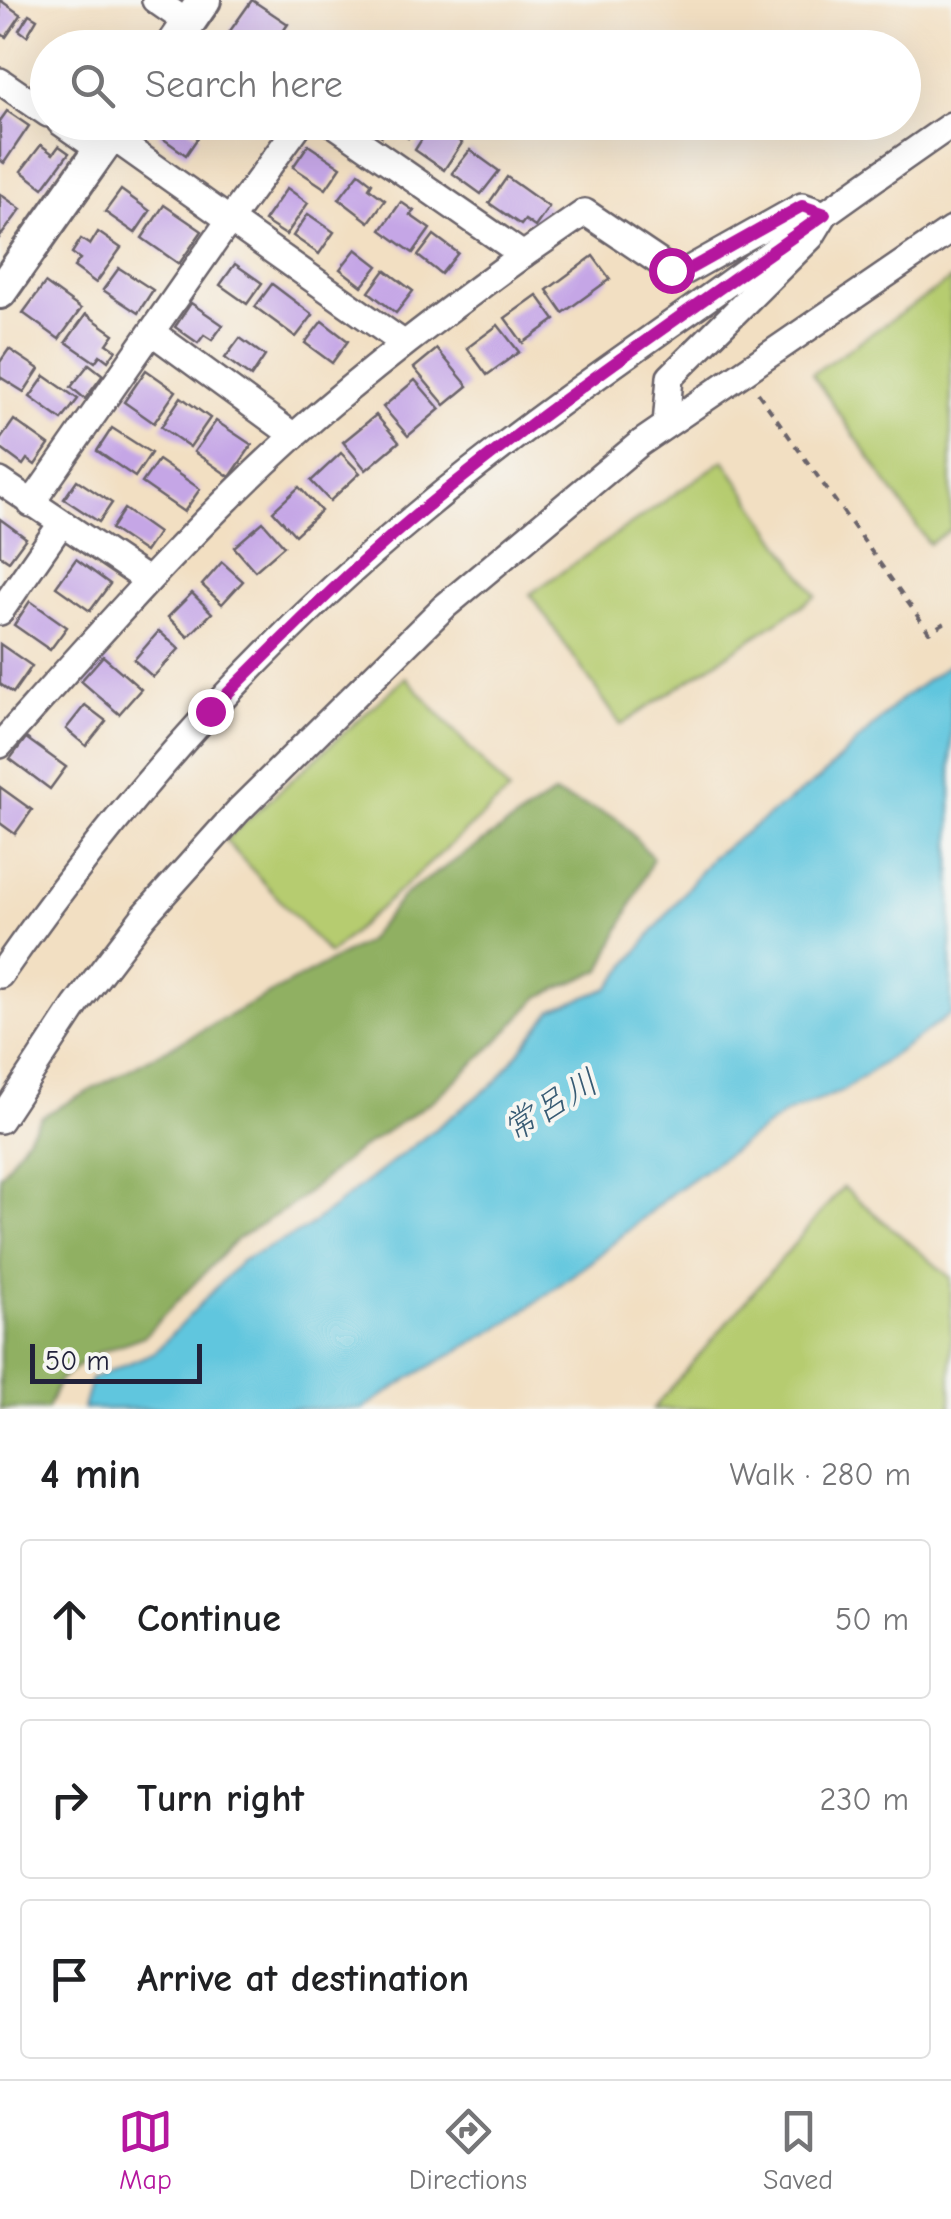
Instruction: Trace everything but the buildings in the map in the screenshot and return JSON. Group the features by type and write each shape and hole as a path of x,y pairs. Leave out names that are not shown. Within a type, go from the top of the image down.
{"main road":[{"path":"0,292 107,140"}],"street":[{"path":"154,0 188,23"},
{"path":"0,81 30,102"},
{"path":"0,975 126,808 210,711 298,623 418,513 572,394 951,125"},
{"path":"116,140 402,343"},
{"path":"31,504 288,140"},
{"path":"357,140 524,255"},
{"path":"0,745 147,580 294,436 402,343 586,212 671,270 686,271 802,206 825,214"},
{"path":"666,425 670,378 811,237 825,214"},
{"path":"0,1120 76,1005 144,916 240,810 444,607 666,425 951,230"},
{"path":"153,333 294,436"},
{"path":"0,481 147,580"},
{"path":"0,612 61,524"}],"path":[{"path":"742,370 929,632 951,618"}],"green space":[{"path":"951,279 951,529 929,544 812,374"},
{"path":"724,460 816,596 621,725 530,594"},
{"path":"406,677 509,792 329,954 225,840"},
{"path":"554,794 617,818 653,858 601,970 539,997 435,1099 357,1151 292,1205 237,1239 144,1336 92,1355 59,1381 47,1409 0,1409 0,1176 41,1117 366,942 404,895"},
{"path":"843,1187 951,1278 951,1409 653,1409"}],"water":[{"name":"常呂川","path":"951,663 951,1014 843,1091 786,1113 672,1193 593,1260 509,1322 362,1409 83,1409 91,1379 155,1352 241,1261 304,1230 496,1082 552,1010 609,988 712,857 819,779 900,700"}],"route":[{"path":"210,711 298,623 418,513 572,394 825,214 802,206 686,271 671,270"}]}
